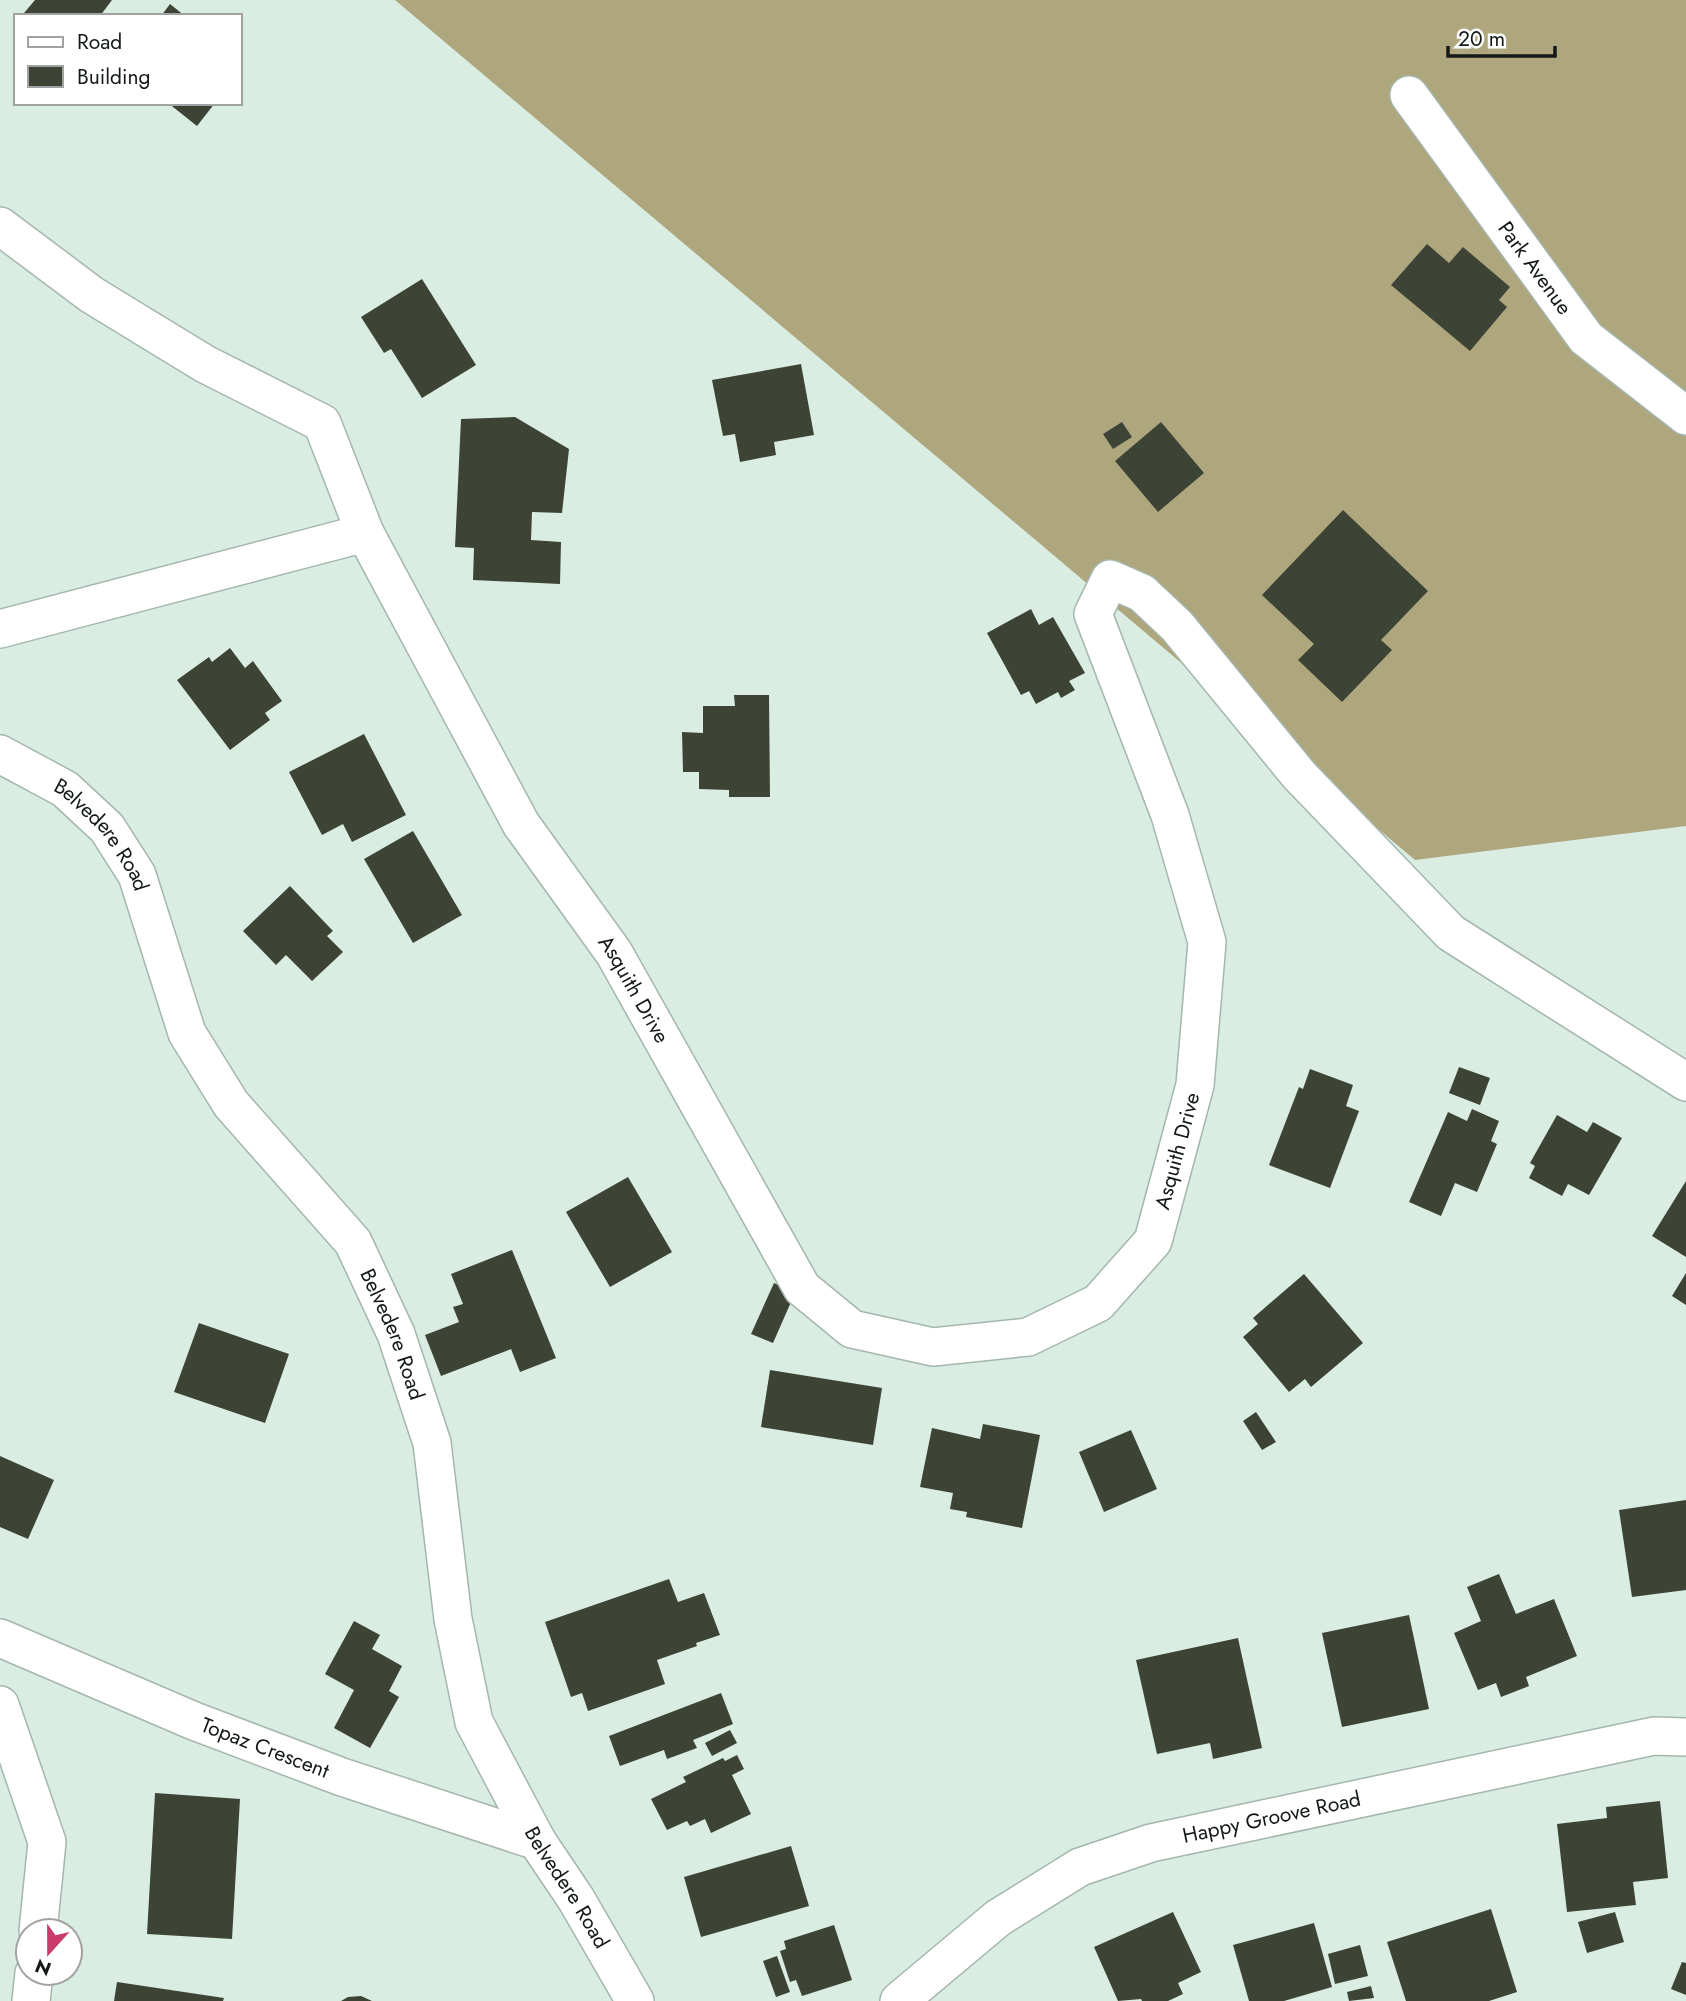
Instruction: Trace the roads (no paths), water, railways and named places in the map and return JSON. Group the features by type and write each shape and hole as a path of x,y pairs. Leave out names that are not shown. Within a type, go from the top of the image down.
{"street":[{"name":"Park Avenue","path":"1409,95 1586,338 1686,416"},
{"path":"0,226 103,302 205,364 322,423 365,533 0,629"},
{"name":"Asquith Drive","path":"365,533 522,824 614,953 802,1288 852,1329 933,1347 1028,1337 1098,1303 1153,1241 1195,1086 1206,942 1170,815 1093,614 1110,579 1142,593 1177,626 1299,775 1451,933 1686,1082"},
{"name":"Belvedere Road","path":"0,754 65,789 107,828 137,875 187,1033 230,1104 353,1242 396,1335 432,1443 453,1619 474,1722 537,1841 576,1899 635,2001"},
{"name":"Topaz Crescent","path":"0,1638 194,1721 342,1777 537,1841"},
{"path":"0,1705 47,1842 39,1917"},
{"name":"Happy Groove Road","path":"900,2001 998,1918 1080,1867 1151,1843 1654,1736 1686,1737"}]}
